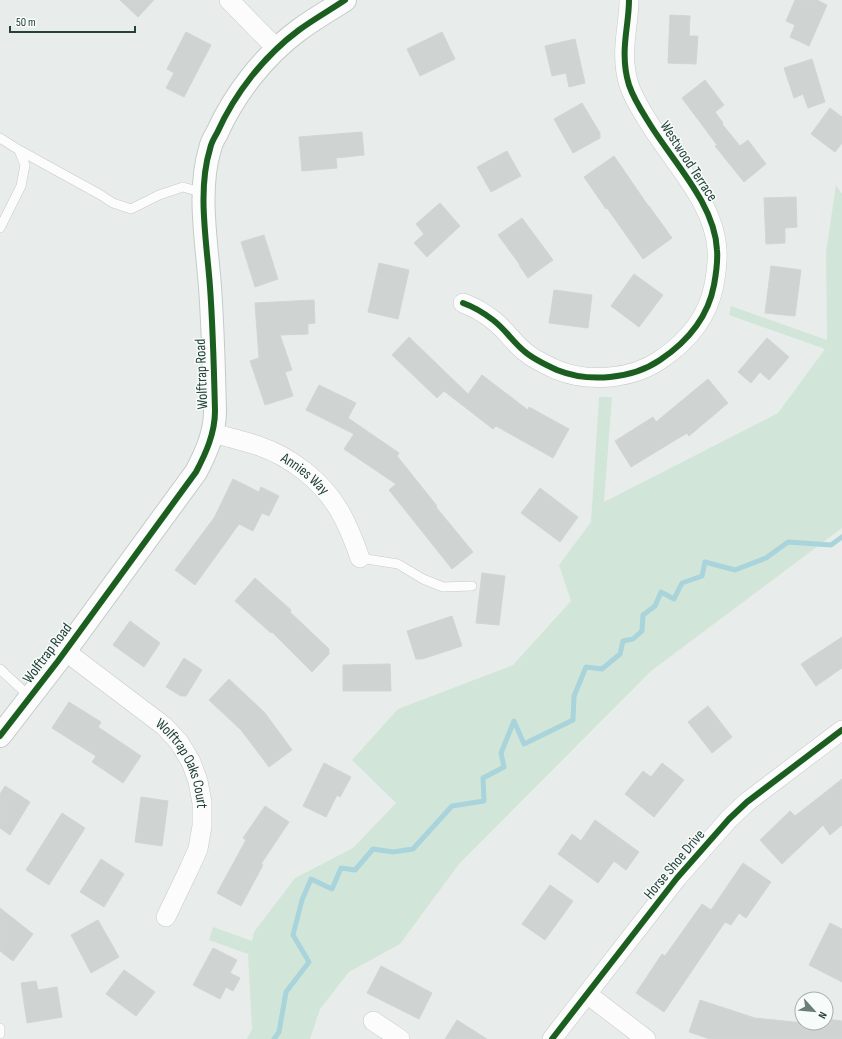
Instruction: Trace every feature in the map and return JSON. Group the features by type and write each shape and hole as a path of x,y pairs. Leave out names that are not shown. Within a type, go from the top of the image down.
{"street":[{"path":"230,0 277,49"},
{"name":"Wolftrap Road","path":"0,736 65,652 196,472 207,451 216,411 204,193 205,169 210,148 225,115 241,90 264,62 299,30 345,0"},
{"name":"Westwood Terrace","path":"463,303 477,309 494,321 525,352 536,359 558,370 573,375 594,378 636,372 654,364 672,352 688,337 701,319 712,294 716,272 717,250 714,231 707,211 698,194 637,104 629,84 626,67 625,44 629,0"},
{"name":"Annies Way","path":"212,433 260,446 282,456 303,470 323,488 339,509 351,532 360,558"},
{"name":"Wolftrap Oaks Court","path":"65,652 164,726 179,742 191,762 198,781 202,803 202,826 198,849 166,916"},
{"name":"Horse Shoe Drive","path":"552,1039 677,878 728,819 746,802 842,730"},
{"path":"587,994 646,1039"},
{"path":"373,1021 400,1039"}],"lane":[{"path":"0,138 113,203 131,209 159,195 183,187 204,193"},
{"path":"0,228 21,186 25,165 19,150"},
{"path":"360,558 398,564 423,579 443,587 472,586"},
{"path":"0,669 30,696"},
{"path":"0,1028 0,1034"}],"green space":[{"path":"836,185 842,194 842,528 651,671 459,864 400,944 349,972 320,1009 310,1039 247,1039 252,1029 248,954 209,940 213,927 252,941 254,932 295,878 353,848 396,803 352,760 398,709 513,665 571,601 559,565 591,522 599,397 612,397 604,502 778,413 825,349 729,315 731,306 827,340 826,252"}],"building":[{"path":"120,0 154,0 138,17"},
{"path":"795,0 817,0 827,5 809,46 790,37 795,25 786,21"},
{"path":"670,15 690,16 689,36 698,36 696,64 668,63"},
{"path":"186,32 211,45 184,97 166,88 174,73 167,69"},
{"path":"442,32 455,59 420,76 407,49"},
{"path":"575,39 585,83 569,87 566,73 552,76 545,46"},
{"path":"812,59 825,102 808,108 803,94 794,98 784,68"},
{"path":"705,80 724,105 715,112 723,123 722,124 740,146 748,140 766,164 744,182 715,146 717,145 682,98"},
{"path":"582,103 600,133 600,138 573,153 554,119"},
{"path":"830,108 842,117 842,143 835,152 811,134"},
{"path":"362,132 364,155 336,158 337,168 302,171 299,137"},
{"path":"507,151 521,176 491,192 477,167"},
{"path":"614,156 672,238 643,259 584,177"},
{"path":"796,197 797,227 785,228 785,243 766,244 764,198"},
{"path":"440,203 460,226 427,257 414,243 424,234 416,224"},
{"path":"522,218 553,260 528,278 498,235"},
{"path":"264,235 278,279 255,287 241,242"},
{"path":"379,263 409,270 398,319 368,312"},
{"path":"771,266 801,270 795,316 765,313"},
{"path":"634,274 663,295 639,327 611,306"},
{"path":"554,290 592,295 588,328 549,323"},
{"path":"314,300 315,323 308,324 308,334 280,335 292,370 285,372 293,396 265,405 250,361 259,358 255,303"},
{"path":"409,337 468,394 482,375 528,410 529,407 569,429 553,458 496,426 493,429 444,391 437,398 392,355"},
{"path":"767,338 789,357 769,380 760,372 751,383 738,372"},
{"path":"708,379 728,403 689,436 687,433 631,467 615,441 653,417 656,422"},
{"path":"319,385 356,403 348,418 399,453 397,456 473,552 452,569 389,490 396,484 344,449 354,434 306,410"},
{"path":"233,479 259,492 261,487 279,496 269,516 262,513 253,531 239,524 195,585 175,570 214,518"},
{"path":"540,488 578,517 560,542 521,513"},
{"path":"482,573 505,576 499,625 476,623"},
{"path":"255,578 291,610 290,612 329,649 329,654 312,672 272,632 271,633 235,601"},
{"path":"452,616 462,646 422,659 416,659 407,631"},
{"path":"130,621 160,643 144,667 113,645"},
{"path":"842,637 842,668 816,686 801,664"},
{"path":"184,658 202,670 186,696 181,696 166,687"},
{"path":"390,664 391,691 343,691 343,665"},
{"path":"229,679 265,713 292,750 269,767 241,730 209,700"},
{"path":"69,702 101,722 98,727 141,756 123,783 92,762 96,756 52,728"},
{"path":"708,706 732,737 712,753 688,722"},
{"path":"324,763 351,777 340,797 337,795 326,817 303,806"},
{"path":"662,763 684,780 654,817 625,794 643,771 651,777"},
{"path":"842,779 842,825 830,835 823,825 782,864 760,840 790,811 795,816"},
{"path":"5,786 30,802 10,835 0,828 0,794"},
{"path":"141,797 168,801 162,846 135,842"},
{"path":"265,806 289,822 261,864 263,865 241,906 217,893 246,840 243,838"},
{"path":"62,813 85,828 49,885 26,870"},
{"path":"595,820 639,852 626,870 614,861 598,883 558,854 572,834 581,841"},
{"path":"101,859 124,874 104,907 80,892"},
{"path":"743,863 771,882 746,918 739,913 731,925 725,922 664,1012 636,993 662,954 665,956 702,904 711,910"},
{"path":"550,885 573,901 545,940 522,924"},
{"path":"0,908 33,934 13,961 0,951"},
{"path":"98,920 119,957 91,973 71,935"},
{"path":"830,923 842,929 842,982 809,965"},
{"path":"213,948 237,960 230,973 240,978 233,991 226,987 220,999 193,985"},
{"path":"381,966 432,993 419,1019 367,993"},
{"path":"124,970 155,992 136,1016 106,994"},
{"path":"36,981 38,990 57,987 62,1017 27,1023 21,983"},
{"path":"700,1000 755,1018 794,1022 794,1031 834,1031 834,1020 842,1021 842,1039 710,1039 689,1032"},
{"path":"457,1020 487,1039 445,1039"}],"waterway":[{"path":"274,1039 279,1032 286,992 309,962 293,935 302,900 311,879 332,889 341,868 355,870 373,849 393,852 413,849 452,806 484,801 483,778 504,767 501,753 514,721 524,744 573,720 574,696 586,667 602,669 620,654 623,641 633,639 642,631 643,615 655,606 661,592 674,599 682,583 702,576 705,562 735,570 766,558 788,542 831,545 842,537"}],"cycle path":[{"path":"0,736 58,661 196,472 203,458 212,435 215,419 212,318 203,200 206,165 211,145 232,104 262,63 299,30 345,0"},
{"path":"463,303 479,310 493,320 520,347 540,362 569,374 596,378 624,375 637,371 660,360 687,337 695,328 707,308 714,285 717,263 715,233 702,201 651,126 631,91 626,70 625,54 629,0"},
{"path":"552,1039 677,878 729,819 747,802 842,730"}]}
